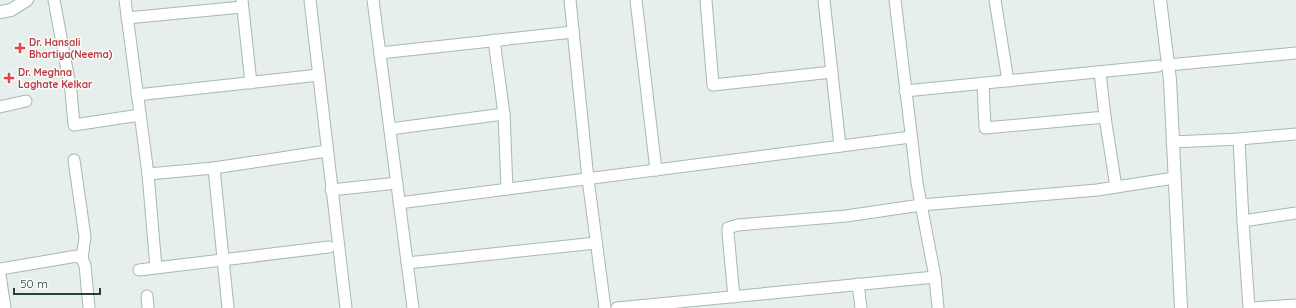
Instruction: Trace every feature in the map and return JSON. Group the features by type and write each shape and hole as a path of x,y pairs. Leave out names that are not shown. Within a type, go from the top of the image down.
{"street":[{"path":"0,12 11,10 27,0"},
{"path":"54,0 71,91 74,125 140,115"},
{"path":"125,0 148,174 156,268"},
{"path":"310,0 346,308"},
{"path":"373,0 413,308"},
{"path":"570,0 588,179 605,308"},
{"path":"636,0 656,170"},
{"path":"706,0 713,85 832,72"},
{"path":"824,0 840,146"},
{"path":"895,0 917,183 935,277 938,308"},
{"path":"995,0 1008,81"},
{"path":"1160,0 1163,66 1172,142 1181,308"},
{"path":"127,18 242,3 251,83"},
{"path":"380,53 573,32"},
{"path":"494,40 504,114 507,189"},
{"path":"905,91 1296,53"},
{"path":"1100,72 1105,117 1116,187"},
{"path":"137,95 319,76"},
{"path":"983,83 985,128 1105,117"},
{"path":"0,107 26,102"},
{"path":"390,129 504,114"},
{"path":"1172,142 1238,139 1296,134"},
{"path":"399,204 911,137"},
{"path":"1238,139 1242,221 1251,308 1296,304"},
{"path":"148,174 214,168 327,151"},
{"path":"74,160 85,237 82,258 85,265 89,308"},
{"path":"214,168 228,308"},
{"path":"734,297 728,228 738,225 794,219 846,216 921,206 1096,190 1174,178"},
{"path":"332,190 397,183"},
{"path":"1242,221 1296,213"},
{"path":"407,263 596,243"},
{"path":"139,270 329,247"},
{"path":"0,269 77,256 82,258"},
{"path":"0,274 4,308"},
{"path":"617,308 671,305 734,297 935,277"},
{"path":"858,284 861,308"},
{"path":"147,296 148,308"}],"place":[{"name":"Dr. Hansali Bhartiya(Neema)","path":"20,48"},
{"name":"Dr. Meghna Laghate Kelkar","path":"9,78"}]}
